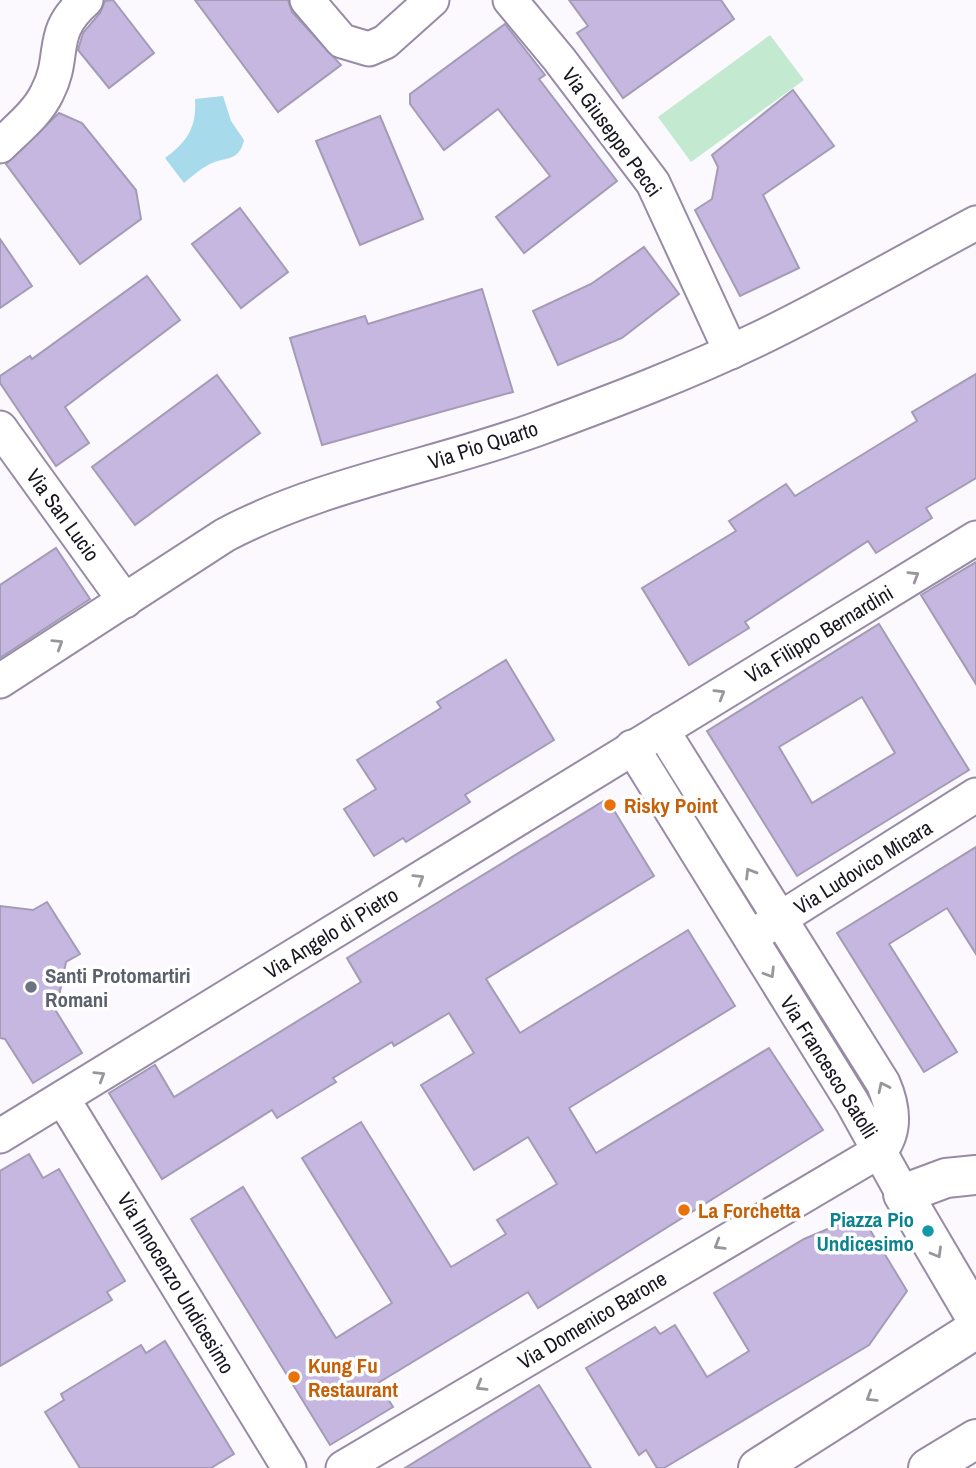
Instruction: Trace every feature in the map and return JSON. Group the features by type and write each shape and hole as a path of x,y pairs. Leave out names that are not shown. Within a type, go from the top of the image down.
{"main road":[{"path":"976,1175 946,1178 903,1194 976,1318"},
{"path":"758,1468 976,1329"},
{"path":"928,1468 976,1439"}],"street":[{"path":"0,146 38,108 47,93 61,29 67,18 86,0"},
{"path":"307,0 342,41 369,49 385,41 432,0"},
{"name":"Via Giuseppe Pecci","path":"510,0 559,59 653,183 731,352"},
{"name":"Via Pio Quarto","path":"0,681 225,535 257,518 305,500 538,428 731,352 976,223"},
{"name":"Via San Lucio","path":"0,429 125,601"},
{"name":"Via Filippo Bernardini","path":"662,730 976,538"},
{"name":"Via Angelo di Pietro","path":"0,1136 662,730"},
{"name":"Via Francesco Satolli","path":"662,730 887,1094 892,1129 881,1150"},
{"name":"Via Francesco Satolli","path":"632,747 881,1150"},
{"name":"Via Ludovico Micara","path":"750,939 976,795"},
{"name":"Via Innocenzo Undicesimo","path":"63,1099 289,1468"},
{"path":"881,1150 903,1194"},
{"name":"Via Domenico Barone","path":"343,1468 881,1150"}],"green space":[{"path":"770,35 804,80 691,162 658,117"}],"water":[{"path":"223,96 231,121 244,140 242,147 235,156 208,165 184,183 165,158 189,133 194,118 195,99"}],"building":[{"path":"113,0 154,53 109,88 78,50 83,33 100,13 105,1"},
{"path":"195,0 288,0 292,12 341,65 278,112"},
{"path":"569,0 721,0 734,19 623,98 577,33 588,26"},
{"path":"505,24 545,75 539,79 617,181 524,253 496,217 550,176 498,109 444,150 410,104 410,94"},
{"path":"793,90 834,146 763,195 799,268 740,296 695,210 712,199 718,167 712,155"},
{"path":"59,113 82,123 136,190 141,219 80,264 6,164"},
{"path":"380,116 423,219 360,245 316,141"},
{"path":"240,208 288,272 241,308 192,244"},
{"path":"0,239 32,286 0,308"},
{"path":"644,247 679,294 622,338 558,365 533,311 591,284"},
{"path":"147,276 180,320 65,407 89,443 56,466 0,383 0,376 30,356 32,359"},
{"path":"482,289 513,392 322,445 290,338 365,316 368,324"},
{"path":"976,374 976,478 926,508 932,518 876,553 868,541 745,622 749,628 689,665 642,588 736,531 729,521 786,484 795,496 917,421 912,412"},
{"path":"217,375 260,433 135,525 92,467"},
{"path":"56,548 90,599 0,658 0,585"},
{"path":"976,562 976,684 921,595"},
{"path":"879,624 969,770 797,876 707,731","holes":["862,697 895,753 812,803 779,747"]},
{"path":"506,660 554,740 465,795 470,802 406,842 403,838 374,856 344,809 376,789 357,760 441,708 437,702"},
{"path":"607,799 654,876 486,979 520,1033 688,930 735,1006 569,1108 596,1153 769,1048 823,1130 538,1308 528,1292 378,1383 393,1407 330,1445 191,1219 243,1187 336,1338 392,1303 302,1158 361,1122 451,1267 506,1234 497,1220 557,1184 528,1137 474,1170 421,1085 474,1053 449,1013 394,1046 392,1042 333,1078 336,1082 277,1118 272,1110 162,1179 109,1093 155,1065 174,1097 361,982 347,958"},
{"path":"976,847 976,954 947,908 889,944 957,1052 924,1072 837,933"},
{"name":"Santi Protomartiri Romani","path":"47,902 80,954 66,962 56,1011 82,1053 33,1083 5,1039 0,1038 0,906 33,910"},
{"path":"29,1154 43,1178 59,1169 125,1281 107,1292 112,1300 0,1366 0,1171"},
{"path":"861,1215 907,1291 869,1345 664,1468 657,1468 646,1450 639,1455 586,1368 655,1327 660,1334 675,1325 707,1377 749,1351 714,1293 804,1239"},
{"path":"165,1341 234,1454 211,1468 80,1468 45,1412 64,1400 61,1394 141,1345 146,1353"},
{"path":"539,1385 591,1468 405,1468"}],"place":[{"name":"Risky Point","path":"610,805"},
{"name":"Santi Protomartiri Romani","path":"31,987"},
{"name":"La Forchetta","path":"684,1210"},
{"name":"Piazza Pio Undicesimo","path":"928,1231"},
{"name":"Kung Fu Restaurant","path":"294,1377"}]}
